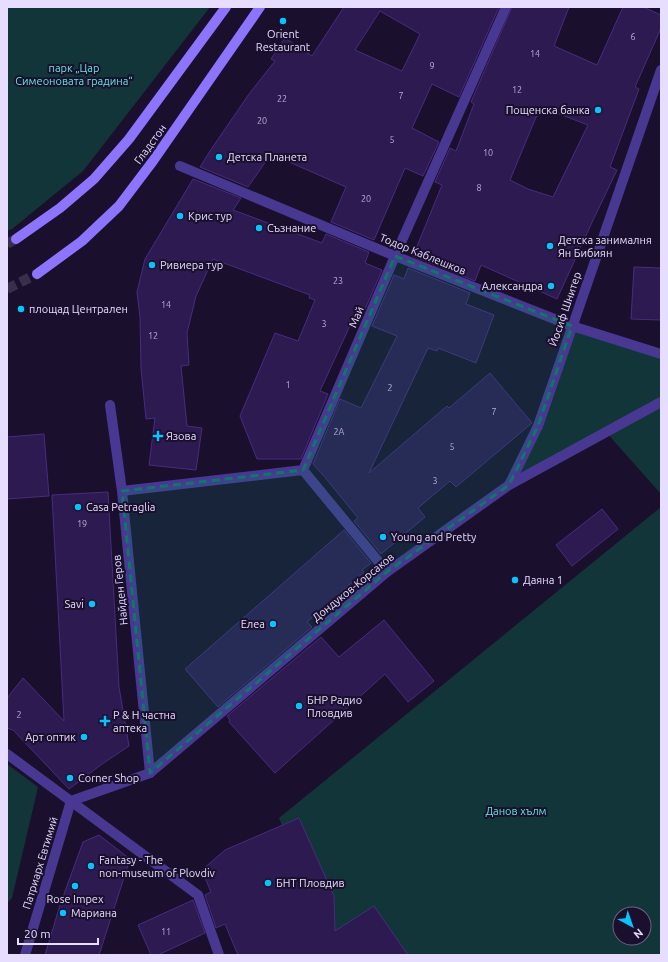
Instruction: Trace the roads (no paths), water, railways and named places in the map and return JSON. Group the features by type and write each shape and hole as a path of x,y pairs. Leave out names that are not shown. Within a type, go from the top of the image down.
{"main road":[{"name":"Гладстон","path":"16,239 60,208 94,178 129,140 226,7"},
{"name":"Гладстон","path":"37,274 82,241 119,206 153,161 260,7"}],"street":[{"name":"Май","path":"303,470 395,256 506,7"},
{"name":"Йосиф Шнитер","path":"509,485 538,426 661,70"},
{"name":"Тодор Каблешков","path":"180,166 395,256 572,326 661,354"},
{"name":"Дондуков-Корсаков","path":"71,801 150,773 387,572 509,485 661,402"},
{"name":"Найден Геров","path":"110,405 122,491 150,773"},
{"path":"122,491 303,470 387,572"},
{"path":"7,754 198,895 219,955"},
{"name":"Патриарх Евтимий","path":"25,955 71,801"}],"tunnel":[{"path":"7,244 16,239"},
{"path":"7,289 37,274"}],"place":[{"name":"Orient Restaurant","path":"283,21"},
{"name":"Пощенска банка","path":"598,110"},
{"name":"Детска Планета","path":"219,157"},
{"name":"Крис тур","path":"180,216"},
{"name":"Съзнание","path":"259,228"},
{"name":"Детска занималня Ян Бибиян","path":"550,246"},
{"name":"Ривиера тур","path":"152,265"},
{"name":"Александра","path":"551,286"},
{"name":"площад Централен","path":"21,309"},
{"name":"Язова","path":"158,436"},
{"name":"Casa Petraglia","path":"78,507"},
{"name":"Young and Pretty","path":"383,537"},
{"name":"Даяна 1","path":"515,580"},
{"name":"Savi","path":"92,604"},
{"name":"Елеа","path":"273,624"},
{"name":"БНР Радио Пловдив","path":"299,706"},
{"name":"Р & Н частна аптека","path":"105,721"},
{"name":"Арт оптик","path":"84,737"},
{"name":"Corner Shop","path":"70,778"},
{"name":"Fantasy - The non-museum of Plovdiv","path":"91,866"},
{"name":"БНТ Пловдив","path":"268,883"},
{"name":"Rose Impex","path":"75,886"},
{"name":"Мариана","path":"63,913"}],"park label":[{"name":"парк „Цар Симеоновата градина“","path":"74,74"},
{"name":"Данов хълм","path":"516,811"}]}
